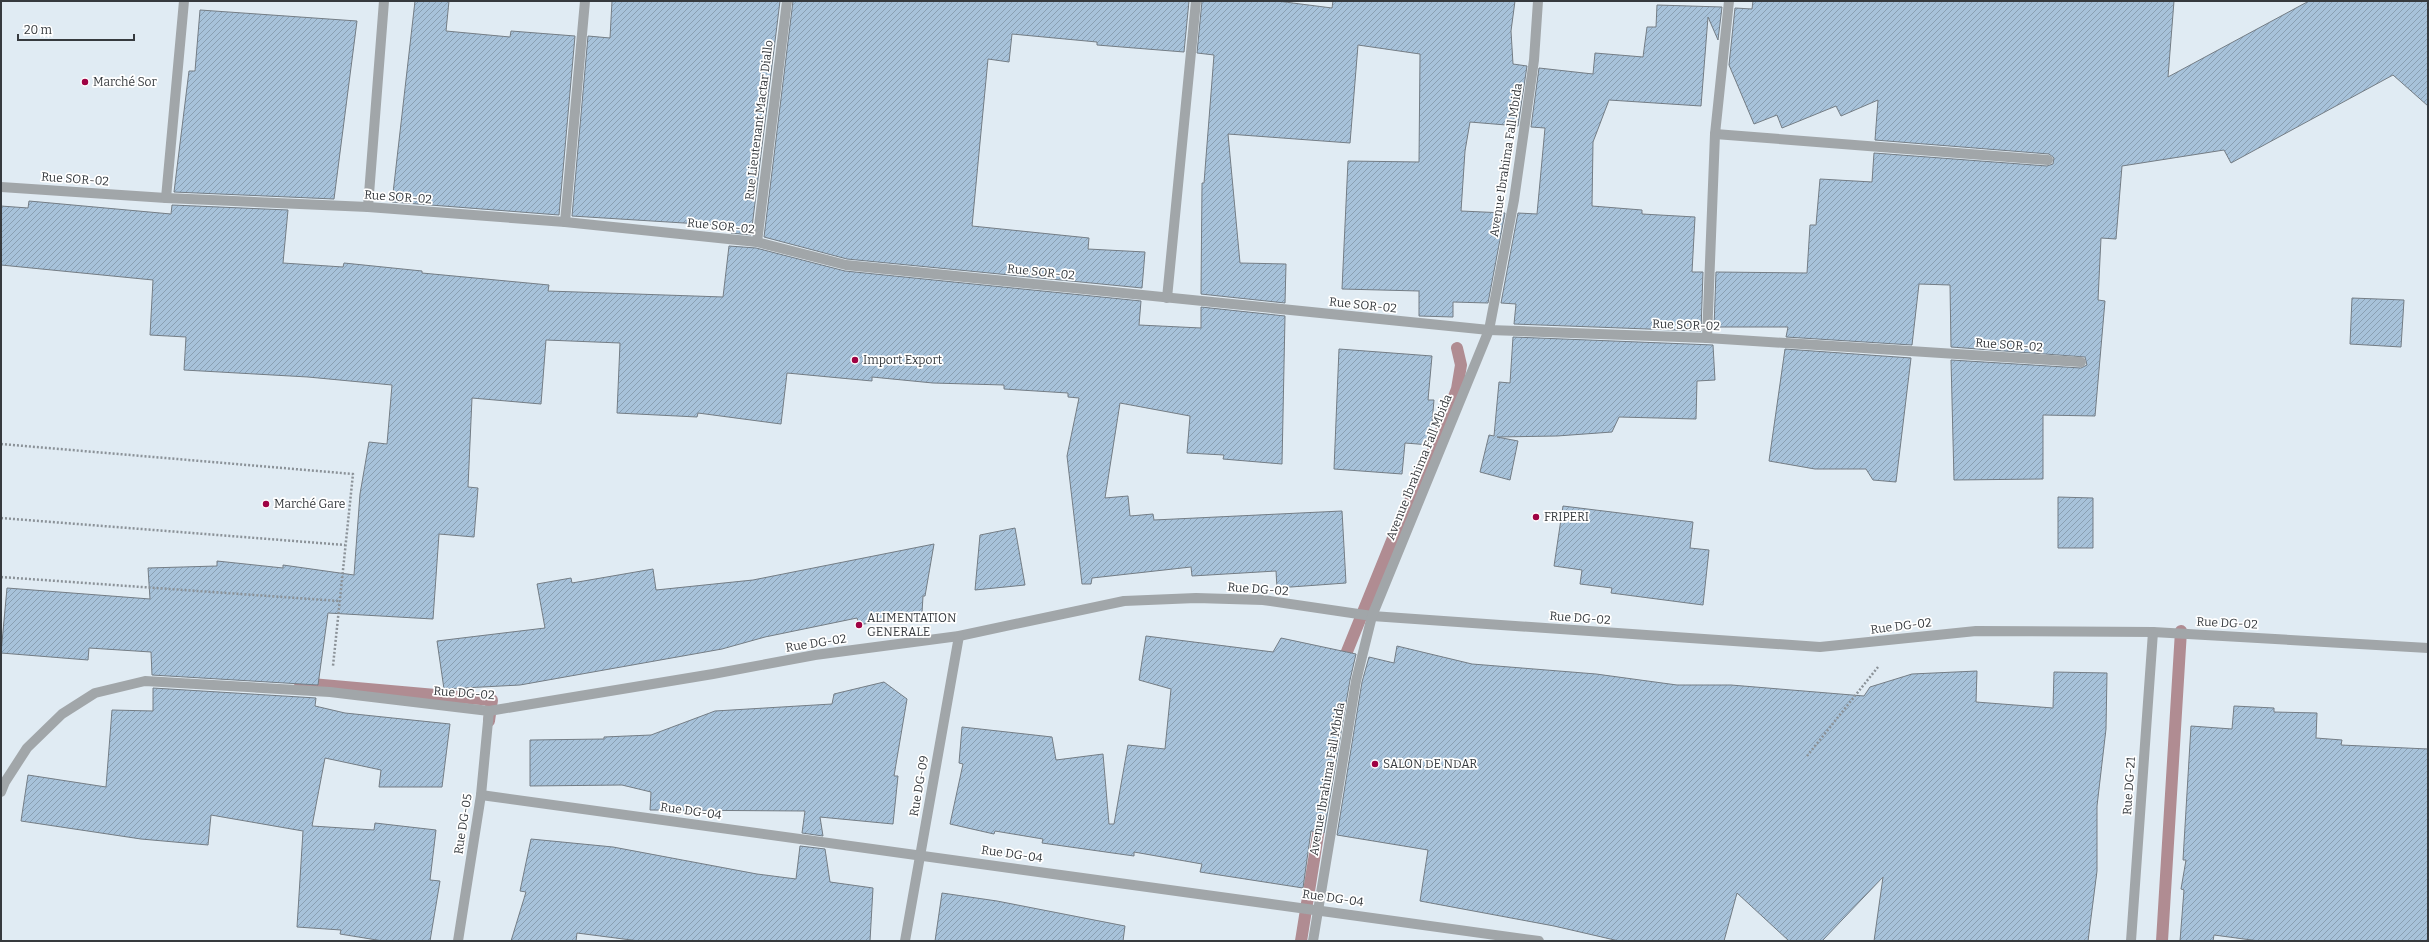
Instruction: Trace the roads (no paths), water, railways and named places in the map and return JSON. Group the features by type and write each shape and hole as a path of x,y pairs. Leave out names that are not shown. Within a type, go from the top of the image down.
{"street":[{"path":"166,198 184,1"},
{"path":"368,207 384,1"},
{"path":"565,222 585,1"},
{"name":"Rue Lieutenant Mactar Diallo","path":"757,242 787,1"},
{"path":"1167,298 1196,1"},
{"name":"Avenue Ibrahima Fall Mbida","path":"1313,941 1356,681 1372,616 1490,330 1515,192 1534,60 1538,1"},
{"path":"1707,338 1715,134 1728,1"},
{"path":"1715,134 2048,160"},
{"name":"Rue SOR-02","path":"1,187 166,198 368,207 565,222 757,242 846,265 1490,330 1707,338 2081,362"},
{"name":"Rue DG-02","path":"1,792 5,782 27,748 62,714 95,693 145,681 330,692 489,710 713,674 815,655 959,636 1124,601 1196,598 1263,600 1372,616 1820,647 1976,631 2153,632 2428,648"},
{"name":"Rue DG-21","path":"2131,941 2153,632"},
{"name":"Rue DG-09","path":"905,941 959,636"},
{"name":"Rue DG-05","path":"458,941 481,795 489,710"},
{"name":"Rue DG-04","path":"481,795 1318,909 1539,941"}],"waterway":[{"path":"1344,667 1346,654 1393,538 1434,449 1457,389 1461,365 1457,348"},
{"path":"2162,941 2181,631"},
{"path":"300,683 492,700 489,721"},
{"path":"1301,941 1321,816"}],"place":[{"name":"Marché Sor","path":"85,82"},
{"name":"Import Export","path":"855,360"},
{"name":"Marché Gare","path":"266,504"},
{"name":"FRIPERI","path":"1536,517"},
{"name":"ALIMENTATION GENERALE","path":"859,625"},
{"name":"SALON DE NDAR","path":"1375,764"}]}
